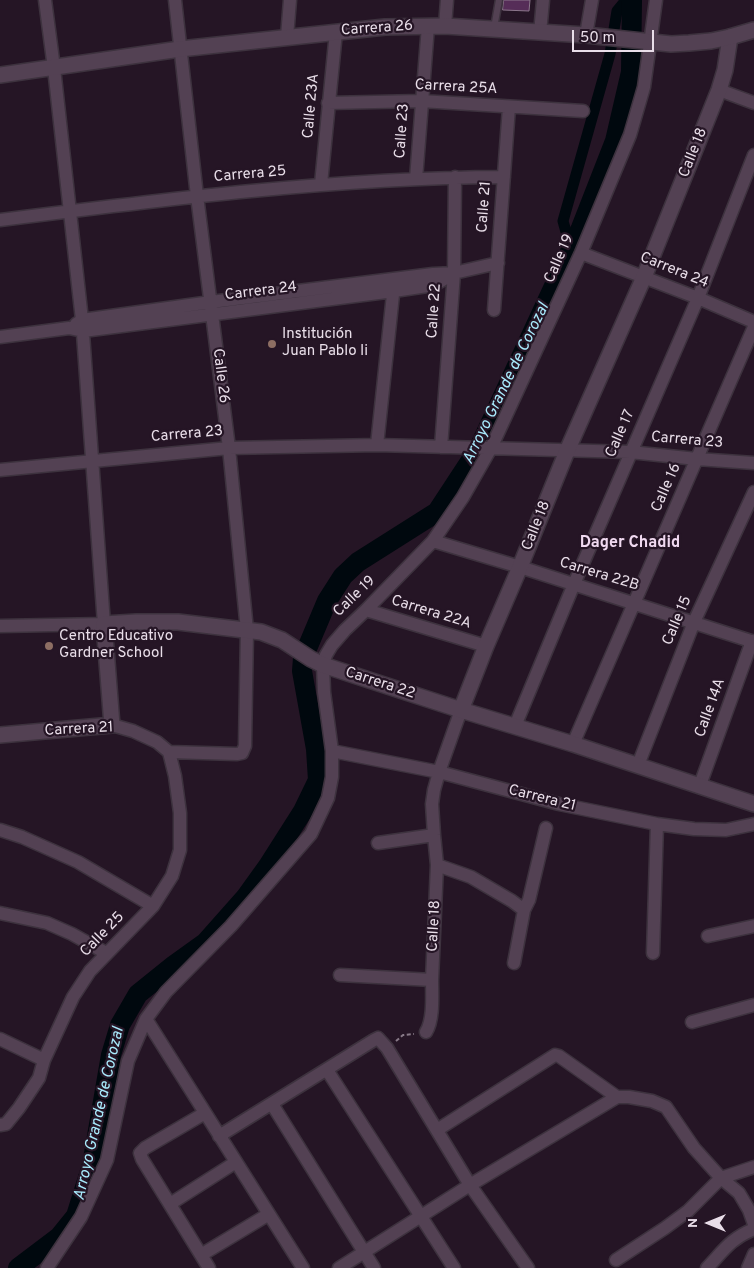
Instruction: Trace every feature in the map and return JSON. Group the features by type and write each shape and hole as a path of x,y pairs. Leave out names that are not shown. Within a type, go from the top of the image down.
{"street":[{"path":"45,0 83,326 112,725"},
{"name":"Calle 26","path":"169,752 242,753 245,746 247,630 229,448 197,196 175,0"},
{"path":"286,37 290,0"},
{"path":"445,26 447,0"},
{"path":"540,33 543,0"},
{"path":"586,35 592,0"},
{"name":"Calle 19","path":"317,662 326,655 332,644 344,630 433,541 463,497 581,253 630,135 644,87 644,41 656,0"},
{"name":"Calle 23","path":"416,179 428,26"},
{"name":"Carrera 26","path":"0,75 180,49 385,27 445,26 586,35 671,44 689,44 730,37 754,30"},
{"name":"Calle 23A","path":"321,184 336,32"},
{"name":"Calle 18","path":"426,1032 429,1028 433,998 432,980 437,865 432,804 439,772 486,646 567,451 644,276 719,90 725,70 730,37"},
{"path":"719,90 754,103"},
{"name":"Carrera 25A","path":"328,103 421,101 583,111"},
{"name":"Calle 21","path":"494,310 508,107"},
{"name":"Calle 17","path":"515,726 630,452 698,298 754,155"},
{"name":"Carrera 25","path":"0,220 197,196 321,184 454,177 504,177"},
{"name":"Calle 22","path":"441,447 454,273 454,177"},
{"name":"Carrera 24","path":"581,253 644,276 754,322"},
{"name":"Carrera 24","path":"0,337 212,308 394,286 434,285 454,273 498,263"},
{"path":"377,445 394,286"},
{"name":"Calle 16","path":"573,744 754,327"},
{"name":"Carrera 23","path":"0,470 229,448 377,445 630,452 754,463"},
{"name":"Calle 15","path":"638,765 694,622 754,492"},
{"name":"Carrera 22B","path":"433,541 753,642"},
{"name":"Carrera 22A","path":"366,610 486,646"},
{"name":"Carrera 22","path":"0,626 178,622 261,632 282,640 317,662 754,804"},
{"name":"Calle 14A","path":"700,785 753,642"},
{"path":"48,1268 81,1217 107,1160 128,1061 146,1019 166,992 232,926 311,834 328,798 332,777 332,751 324,692 317,662"},
{"name":"Carrera 21","path":"0,735 112,725 133,731 156,742 169,752"},
{"name":"Carrera 21","path":"332,751 439,772 559,804 657,824 694,829 726,830 754,824"},
{"name":"Calle 25","path":"0,1125 6,1124 39,1078 44,1060 73,997 90,971 153,906 172,876 180,850 180,813 175,776 169,752"},
{"path":"653,953 657,824"},
{"path":"514,962 524,910 529,900 546,828"},
{"path":"0,830 22,837 78,862 153,906"},
{"path":"378,842 434,835"},
{"path":"437,865 471,877 512,900 524,910"},
{"path":"0,913 47,923 72,934 106,953"},
{"path":"708,936 754,926"},
{"path":"340,975 432,980"},
{"path":"692,1022 754,1005"},
{"path":"146,1019 269,1214 299,1267"},
{"path":"219,1136 378,1038 387,1048 470,1185 528,1268"},
{"path":"0,1040 44,1060"},
{"path":"436,1130 555,1055 617,1098"},
{"path":"327,1070 454,1268"},
{"path":"339,1268 470,1185 617,1098 630,1097 652,1101 666,1107 694,1148 720,1178 740,1193 754,1224"},
{"path":"272,1104 374,1268"},
{"path":"205,1113 145,1148 140,1153 209,1268"},
{"path":"170,1204 236,1162"},
{"path":"616,1260 688,1211 720,1178 754,1167"},
{"path":"201,1255 269,1214"},
{"path":"707,1268 730,1242 754,1230"},
{"path":"748,1268 754,1254"}],"lane":[{"path":"494,29 499,0"}],"path":[{"path":"387,1048 403,1036 426,1032"}],"building":[{"path":"504,0 530,0 529,11 503,10"}],"waterway":[{"path":"571,250 563,221 610,54 617,11 626,0"},
{"name":"Arroyo Grande de Corozal","path":"18,1268 59,1237 76,1216 92,1165 111,1055 120,1025 138,994 206,942 245,898 303,811 318,780 316,749 302,671 303,658 327,601 343,576 358,562 437,512 479,448 581,228 615,141 631,72 632,0"}],"place":[{"name":"Institución Juan Pablo Ii","path":"272,344"},
{"name":"Centro Educativo Gardner School","path":"49,646"}],"district":[{"name":"Dager Chadid","path":"630,544"}]}
